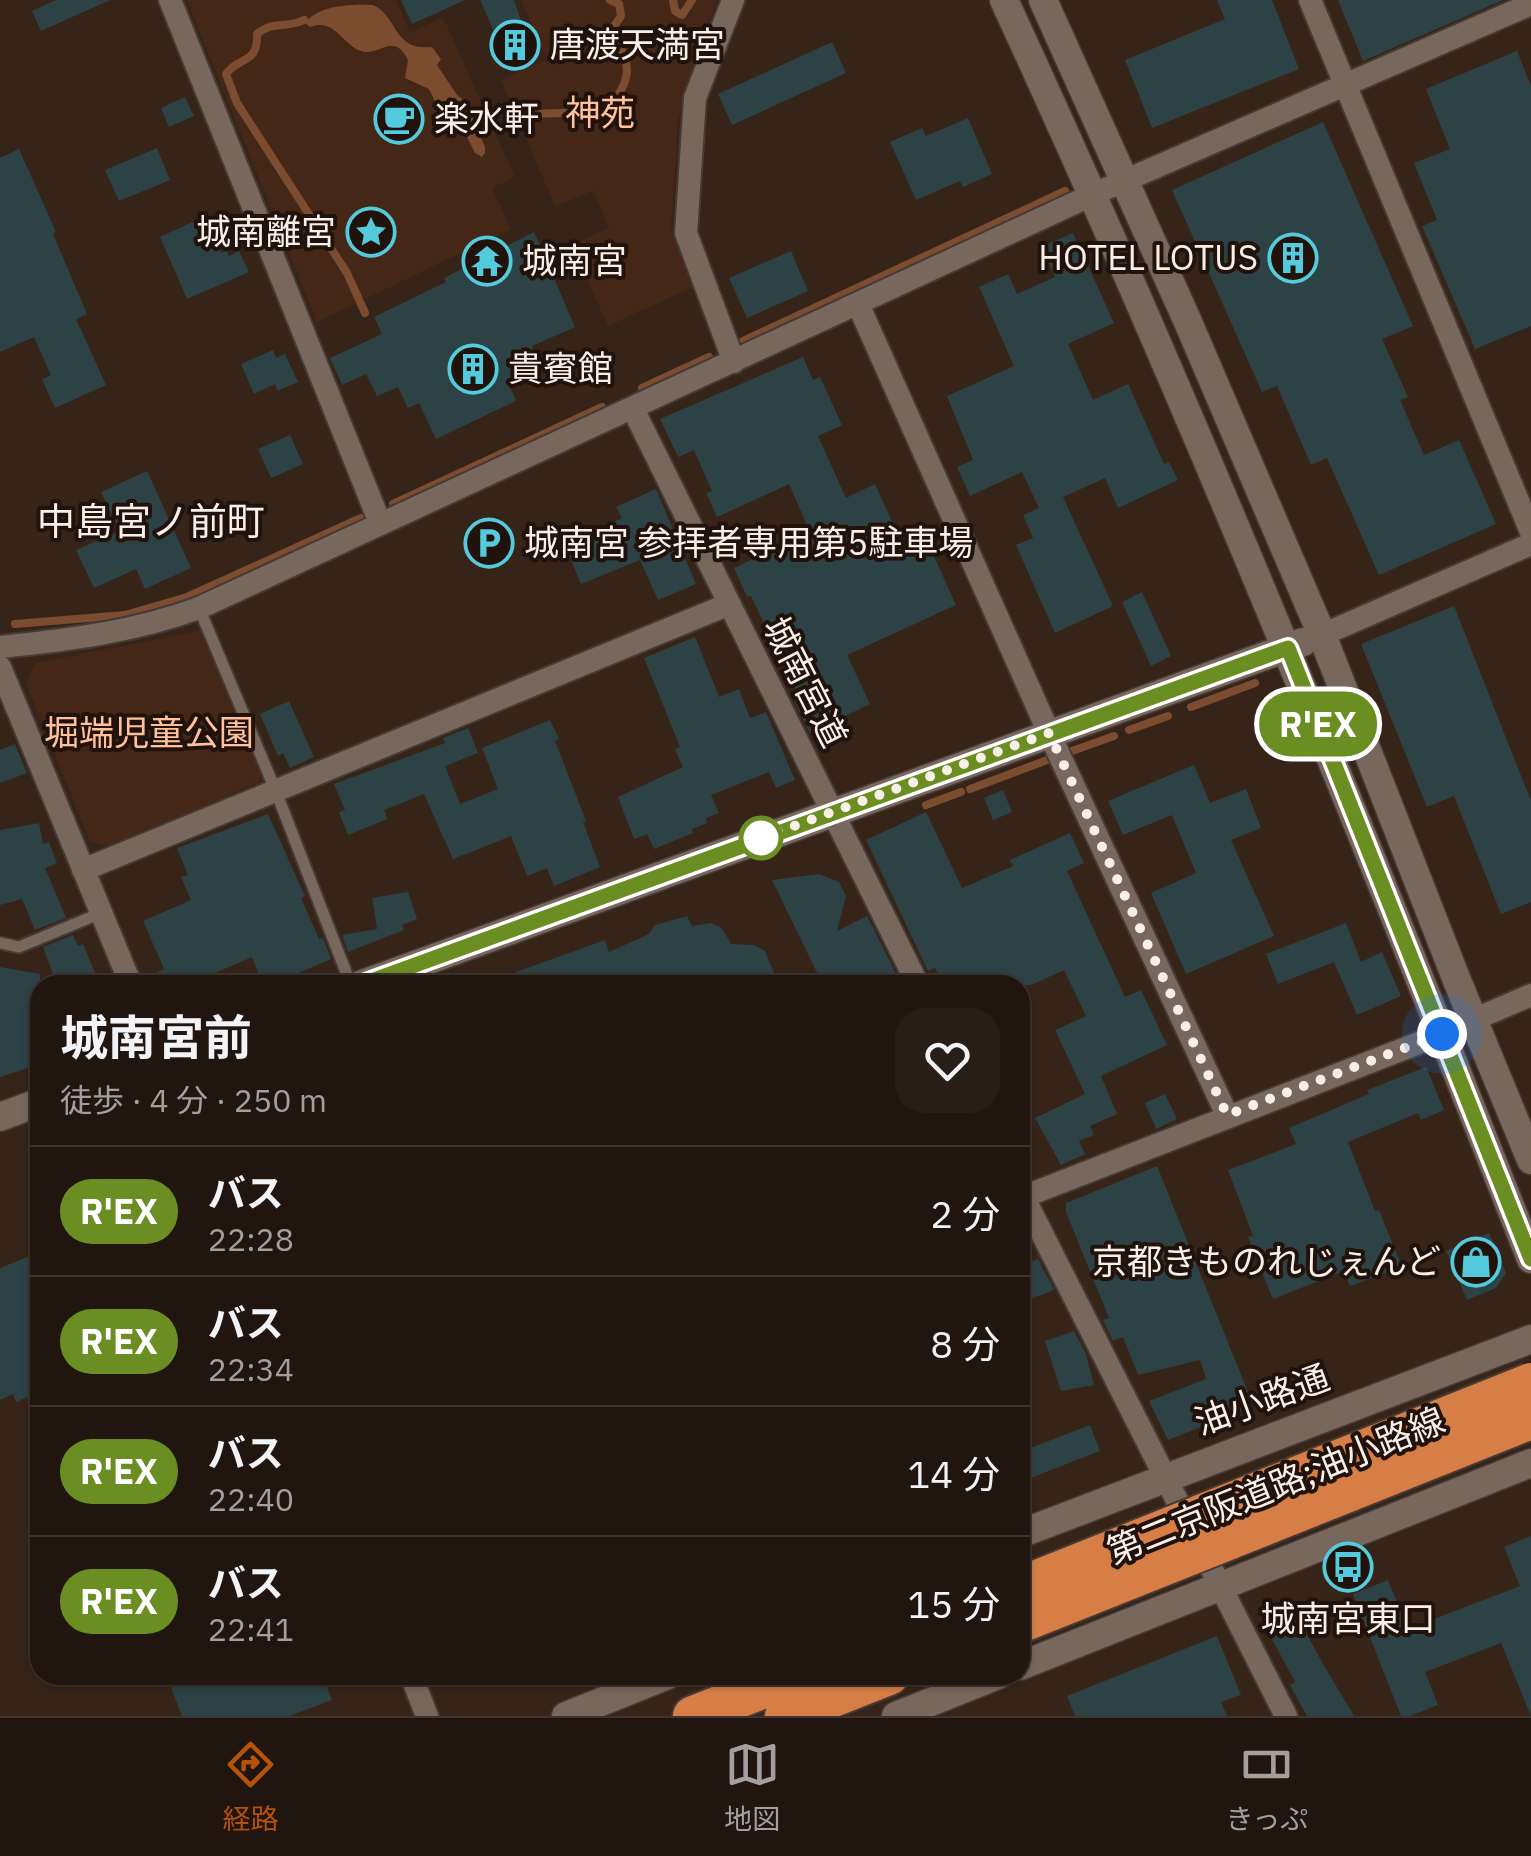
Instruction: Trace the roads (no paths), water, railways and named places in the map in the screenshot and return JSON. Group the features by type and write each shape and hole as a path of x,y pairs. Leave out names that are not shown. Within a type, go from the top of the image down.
{"highway":[{"name":"第二京阪道路;油小路線","path":"1030,1583 1531,1383"},
{"name":"第二京阪道路;油小路線","path":"1030,1619 1531,1419"},
{"path":"693,1716 772,1685"},
{"path":"784,1716 863,1685"}],"street":[{"path":"170,0 380,523"},
{"path":"733,0 695,98 686,233 734,362"},
{"path":"1004,0 1094,194 1288,648 1531,1259"},
{"path":"1043,0 1322,635 1531,1160"},
{"path":"1310,0 1531,532"},
{"path":"0,646 111,634 199,608 1094,194 1531,4"},
{"path":"858,304 1049,733 1227,1115"},
{"name":"城南宮道","path":"633,409 913,975"},
{"path":"387,975 1288,648 1531,544"},
{"path":"84,870 727,605"},
{"path":"0,667 126,975"},
{"path":"1473,1020 1531,995"},
{"path":"1030,1191 1442,1034"},
{"path":"0,1117 30,1106"},
{"path":"1030,1210 1286,1716"},
{"name":"油小路通","path":"1030,1530 1531,1339"},
{"path":"1030,1662 1531,1464"},
{"path":"414,1685 427,1716"},
{"path":"566,1716 643,1685"},
{"path":"896,1716 973,1685"}],"lane":[{"path":"199,608 347,975"},
{"path":"0,943 20,947 101,914"}],"waterway":[{"path":"531,115 605,112 621,91 626,64 611,31 621,16 619,4 610,0"},
{"path":"673,0 675,11 682,15 692,0"},
{"path":"304,20 257,34 255,51 226,74 237,103 347,273 365,313"},
{"path":"743,341 1065,191"},
{"path":"642,388 709,357"},
{"path":"393,504 602,407"},
{"path":"15,624 125,615 187,597 361,518"},
{"path":"1191,707 1255,683"},
{"path":"1129,730 1168,716"},
{"path":"1072,751 1114,736"},
{"path":"970,789 1050,759"},
{"path":"926,805 961,792"}],"place":[{"name":"唐渡天満宮","path":"515,45"},
{"name":"楽水軒","path":"399,119"},
{"name":"城南離宮","path":"371,232"},
{"name":"HOTEL LOTUS","path":"1293,258"},
{"name":"城南宮","path":"487,261"},
{"name":"貴賓館","path":"473,369"},
{"name":"城南宮 参拝者専用第5駐車場","path":"489,543"},
{"name":"京都きものれじぇんど","path":"1476,1262"},
{"name":"城南宮東口","path":"1348,1567"}],"district":[{"name":"中島宮ノ前町","path":"151,522"}],"park label":[{"name":"神苑","path":"600,113"},
{"name":"堀端児童公園","path":"149,733"}]}
